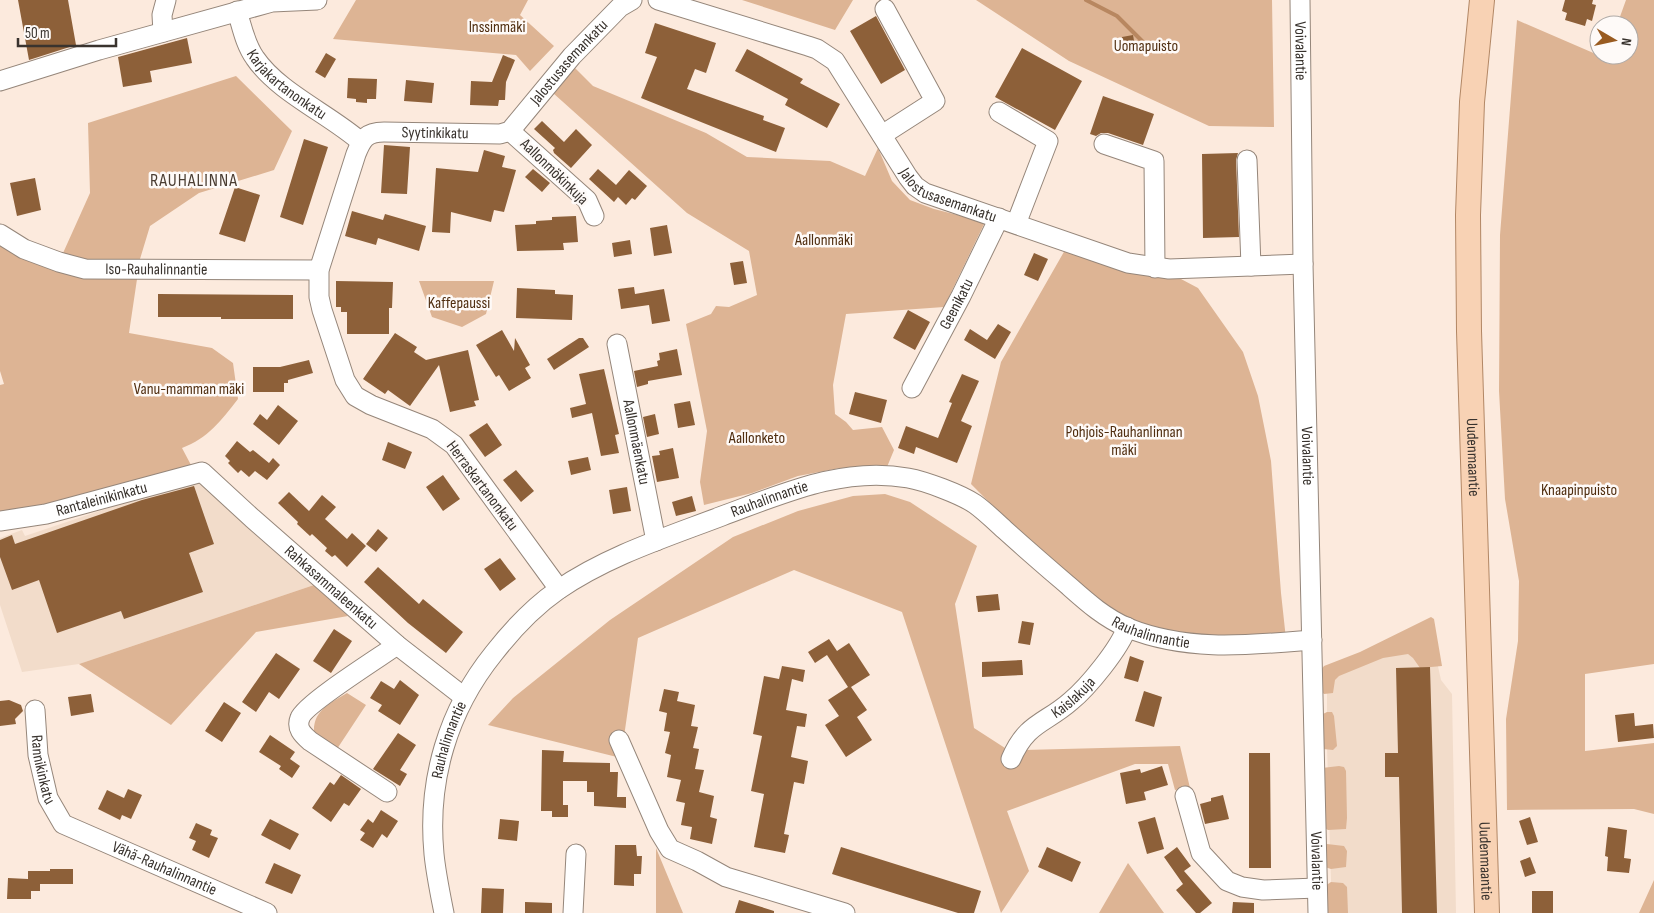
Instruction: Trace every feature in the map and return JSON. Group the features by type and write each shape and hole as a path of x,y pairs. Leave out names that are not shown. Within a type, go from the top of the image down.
{"main road":[{"name":"Uudenmaantie","path":"1482,0 1472,102 1468,215 1487,913"}],"street":[{"path":"163,32 162,15 166,0"},
{"path":"0,81 272,1 317,0"},
{"name":"Jalostusasemankatu","path":"510,131 572,56 620,7 632,0"},
{"name":"Jalostusasemankatu","path":"658,0 808,46 827,55 842,70 902,168 916,186 937,198 1113,259 1155,268 1303,264"},
{"name":"Voivalantie","path":"1300,0 1303,264 1318,913"},
{"path":"882,135 935,101 885,10"},
{"name":"Karjakartanonkatu","path":"237,11 246,42 254,58 265,71 277,83 346,129 361,142"},
{"name":"Geenikatu","path":"912,388 961,296 1007,221 1048,141 1000,112"},
{"name":"Syytinkikatu","path":"361,142 368,135 375,132 500,134 510,131"},
{"name":"Aallonmökinkuja","path":"510,131 587,200 594,216"},
{"name":"Herraskartanonkatu","path":"361,142 319,270 319,297 322,310 349,388 362,401 432,429 454,445 559,590"},
{"path":"1104,144 1154,162 1155,268"},
{"path":"1247,160 1251,266"},
{"name":"Iso-Rauhalinnantie","path":"0,234 24,249 59,262 86,269 319,270"},
{"name":"Aallonmäenkatu","path":"617,344 656,541"},
{"name":"Rantaleinikinkatu","path":"0,520 46,514 202,472"},
{"name":"Rahkasammaleenkatu","path":"202,472 397,646 464,697"},
{"name":"Rauhalinnantie","path":"444,913 435,863 433,834 435,786 446,737 464,697 481,669 505,640 559,590 610,561 656,541 786,492 842,477 873,475 909,478 940,488 973,502 1097,611 1127,627 1168,641 1210,646 1312,640"},
{"name":"Kaislakuja","path":"1011,759 1016,747 1030,730 1064,707 1086,686 1124,637 1127,627"},
{"path":"387,792 310,741 301,734 298,724 301,715 309,707 397,646"},
{"name":"Rannikinkatu","path":"36,710 38,755 48,798 62,824"},
{"path":"619,740 658,831 666,845 675,852 697,861 726,877 845,913"},
{"path":"1185,796 1201,853 1227,881 1234,885 1263,890 1317,888"},
{"name":"Vähä-Rauhalinnantie","path":"62,824 267,913"},
{"path":"573,913 576,854"}],"shaded area":[{"path":"198,478 314,585 79,664 22,672 0,605 0,538 22,530 25,536"},
{"path":"1428,621 1441,680 1452,694 1456,913 1332,913 1327,746 1327,671"}],"green space":[{"name":"Inssinmäki","path":"356,0 528,0 520,15 554,46 530,71 516,55 333,39"},
{"path":"742,0 853,0 835,30"},
{"name":"Uomapuisto","path":"976,0 1272,0 1274,127 1209,126 1069,61"},
{"name":"Knaapinpuisto","path":"1626,0 1654,0 1654,664 1585,674 1585,751 1654,743 1654,814 1634,809 1507,810 1506,719 1518,641 1519,581 1505,499 1499,391 1500,235 1517,20 1589,51 1589,65 1639,65 1639,15 1621,15"},
{"name":"Aallonmäki","path":"575,68 593,86 706,133 747,157 830,161 865,176 878,148 892,181 910,200 934,209 985,222 944,307 846,314 833,385 835,414 853,430 882,427 894,450 887,467 840,468 798,476 752,493 704,505 700,482 707,431 686,324 711,314 716,306 729,307 757,295 749,251 687,213 553,93"},
{"name":"Vanu-mamman mäki","path":"236,76 292,131 274,170 199,193 150,226 140,259 129,333 212,348 233,363 238,399 220,422 207,434 182,448 191,465 46,509 0,514 0,385 4,384 0,371 0,234 59,262 90,193 88,123"},
{"name":"Pohjois-Rauhanlinnan mäki","path":"1065,250 1129,273 1181,279 1198,288 1243,352 1258,396 1271,461 1286,639 1210,646 1097,611 971,484 1001,362"},
{"name":"Kaffepaussi","path":"419,281 494,281 486,314 462,327 432,317"},
{"path":"885,494 910,502 977,546 955,604 974,728 1005,748 1024,750 1180,746 1190,788 1175,790 1168,764 1135,764 1007,811 1029,871 1001,913 902,612 794,570 638,638 621,758 488,725 513,698 610,620 733,537 798,511 853,496"},
{"path":"314,585 348,616 256,632 171,725 79,664"},
{"path":"1431,617 1434,619 1442,666 1420,668 1408,654 1383,658 1339,676 1335,680 1333,693 1324,694 1322,692 1321,670 1324,666 1360,652"},
{"path":"347,693 366,705 337,749 314,732 314,724 324,708"},
{"path":"1332,712 1334,716 1337,746 1333,750 1323,749 1321,715"},
{"path":"1344,767 1346,771 1346,829 1328,830 1323,827 1322,768"},
{"path":"1327,844 1344,846 1347,851 1346,867 1331,869 1325,867 1323,846"},
{"path":"656,848 683,913 656,913"},
{"path":"1128,863 1164,913 1099,913"},
{"path":"1654,880 1654,913 1639,913"},
{"path":"1331,882 1343,883 1347,887 1348,913 1324,913 1325,886"}],"building":[{"path":"18,0 68,0 76,45 29,60"},
{"path":"1565,0 1593,0 1592,4 1596,5 1594,15 1589,15 1589,20 1587,19 1585,26 1565,20 1567,13 1562,11"},
{"path":"876,16 905,70 881,84 850,31"},
{"path":"655,23 716,43 706,73 695,69 687,89 764,116 763,120 785,128 776,152 641,98 657,57 645,53"},
{"path":"1133,35 1135,46 1123,48 1122,37"},
{"path":"187,38 192,63 150,71 152,82 123,87 118,57"},
{"path":"1022,48 1082,81 1055,130 995,97"},
{"path":"747,49 803,79 800,83 840,104 827,128 785,105 788,99 735,71"},
{"path":"326,53 336,59 325,78 315,72"},
{"path":"503,55 515,60 506,82 505,100 499,100 498,106 470,105 471,81 492,82"},
{"path":"348,78 377,79 376,99 367,99 367,103 356,102 356,99 347,98"},
{"path":"406,80 434,83 432,103 404,101"},
{"path":"1103,96 1154,114 1143,145 1108,133 1101,133 1096,136 1090,134"},
{"path":"542,121 564,142 576,129 592,145 571,168 554,153 553,150 555,148 534,129"},
{"path":"304,139 328,147 303,225 280,217"},
{"path":"384,145 410,147 407,194 381,193"},
{"path":"484,150 505,156 502,167 516,170 504,212 494,210 491,222 451,212 450,233 432,232 436,168 478,172"},
{"path":"1238,153 1236,160 1239,237 1203,238 1202,154"},
{"path":"533,169 550,183 542,192 525,177"},
{"path":"598,169 616,185 629,170 647,186 635,200 632,198 626,205 618,197 614,202 589,179"},
{"path":"35,178 41,210 17,216 10,183"},
{"path":"235,187 260,195 245,242 219,234"},
{"path":"352,211 383,220 385,214 426,226 419,251 378,238 376,245 345,236"},
{"path":"576,216 578,242 563,243 564,250 517,251 515,225 536,224 536,221 552,220 552,217"},
{"path":"667,225 672,253 654,256 650,228"},
{"path":"630,240 632,254 614,257 612,243"},
{"path":"1034,253 1048,259 1038,281 1024,275"},
{"path":"743,261 747,283 734,285 730,263"},
{"path":"336,281 393,282 392,308 389,308 389,334 347,334 347,312 341,312 341,307 336,307"},
{"path":"634,287 635,294 664,289 670,321 652,324 649,305 621,309 618,289"},
{"path":"517,288 555,290 555,294 573,295 572,320 516,318"},
{"path":"158,294 293,295 293,319 158,317"},
{"path":"908,310 930,322 915,350 893,338"},
{"path":"998,324 1011,332 995,359 964,340 970,329 987,340"},
{"path":"502,330 514,351 515,338 530,365 525,368 531,378 509,391 499,375 496,377 476,345"},
{"path":"395,333 417,347 414,352 426,360 468,350 479,400 474,401 476,406 450,412 439,365 410,406 388,390 385,394 363,379"},
{"path":"579,338 583,338 589,347 554,370 547,359"},
{"path":"677,349 682,375 648,381 648,384 637,387 634,371 658,366 657,361 660,360 659,353"},
{"path":"309,360 313,373 288,380 288,383 284,383 284,392 253,392 253,367 280,367"},
{"path":"604,369 619,434 615,435 619,453 601,456 592,413 572,418 570,408 586,404 579,374"},
{"path":"962,374 979,381 961,421 972,426 957,463 916,447 914,454 898,448 906,426 938,438 952,403 949,402"},
{"path":"855,392 887,400 881,423 849,414"},
{"path":"690,401 695,425 678,428 674,404"},
{"path":"278,405 298,421 279,445 253,424 260,414 267,420"},
{"path":"655,414 659,434 647,437 643,417"},
{"path":"487,423 502,445 485,457 469,435"},
{"path":"237,441 250,452 253,450 269,463 273,458 280,465 267,480 255,471 249,477 241,470 238,473 228,463 230,461 225,456"},
{"path":"388,442 412,452 405,469 382,460"},
{"path":"673,448 679,478 657,482 652,456 660,455 659,451"},
{"path":"588,457 591,470 571,475 568,461"},
{"path":"516,470 534,491 521,502 503,480"},
{"path":"443,475 460,499 443,511 426,487"},
{"path":"194,486 214,544 189,553 203,592 124,619 121,611 57,633 39,580 12,590 0,557 0,540 12,535 15,544 142,500"},
{"path":"627,487 631,511 613,514 609,490"},
{"path":"289,492 309,511 322,495 336,507 325,519 347,539 352,533 366,546 347,567 335,555 332,557 325,551 327,548 312,534 310,536 278,503"},
{"path":"692,496 696,511 676,516 672,502"},
{"path":"378,529 388,538 376,552 366,544"},
{"path":"500,558 516,579 500,591 484,569"},
{"path":"378,567 419,604 423,599 463,632 446,653 408,623 364,582"},
{"path":"998,594 1000,610 978,612 976,596"},
{"path":"1022,621 1034,623 1030,645 1018,643"},
{"path":"334,629 352,641 331,673 313,661"},
{"path":"829,639 837,651 849,643 870,675 851,687 867,710 857,717 872,740 846,757 825,725 839,716 828,700 848,687 827,655 815,663 808,652"},
{"path":"276,653 300,669 279,699 269,692 256,712 242,702"},
{"path":"1130,656 1144,661 1138,682 1124,678"},
{"path":"1022,660 1023,675 982,677 982,662"},
{"path":"782,666 805,670 803,682 792,679 786,710 807,714 805,727 797,726 791,757 808,761 804,784 794,782 784,834 789,835 785,853 754,847 764,794 751,791 762,736 753,734 764,676 779,679"},
{"path":"1430,667 1437,913 1402,913 1399,777 1385,777 1385,753 1398,753 1396,668"},
{"path":"400,680 419,695 400,725 378,711 382,705 370,698 381,681 394,689"},
{"path":"664,689 679,692 677,701 695,705 691,726 698,727 693,748 699,749 695,769 704,770 699,792 714,796 710,817 717,819 712,844 690,839 692,827 681,825 685,803 676,801 681,780 667,777 671,755 665,753 670,732 664,731 667,713 659,711"},
{"path":"1144,691 1162,697 1154,727 1135,721"},
{"path":"91,694 94,712 71,716 68,697"},
{"path":"9,700 21,705 23,711 15,719 16,724 0,726 0,701"},
{"path":"224,702 241,713 222,742 205,731"},
{"path":"1634,713 1635,726 1653,724 1654,738 1618,742 1615,715"},
{"path":"398,733 416,745 400,770 407,774 400,786 373,769"},
{"path":"270,735 295,752 290,759 300,766 292,778 279,769 281,766 259,752"},
{"path":"542,750 564,751 563,762 610,763 610,772 618,772 617,797 626,797 626,808 594,806 594,792 587,792 587,781 563,781 563,805 568,805 568,817 552,817 552,811 541,811"},
{"path":"1249,753 1270,753 1271,868 1249,868"},
{"path":"1162,766 1168,785 1144,792 1146,800 1126,804 1120,773 1140,769 1141,773"},
{"path":"341,775 361,789 349,806 344,803 331,822 312,808 330,782 334,785"},
{"path":"128,789 142,795 131,819 122,815 120,820 98,809 107,790 124,798"},
{"path":"1223,795 1229,819 1205,824 1200,804 1211,801 1211,798"},
{"path":"381,810 398,821 387,838 382,834 373,848 360,840 365,833 360,830 368,819 373,823"},
{"path":"1155,817 1164,849 1147,854 1138,822"},
{"path":"1530,817 1538,842 1527,845 1519,821"},
{"path":"270,819 299,834 290,850 261,835"},
{"path":"500,819 519,821 517,841 498,839"},
{"path":"196,823 212,830 210,835 218,838 209,858 192,850 196,841 189,838"},
{"path":"1608,827 1627,830 1624,858 1631,859 1629,873 1607,871 1608,857 1605,856"},
{"path":"615,845 636,845 637,856 642,856 641,874 634,874 634,886 614,885"},
{"path":"841,847 981,891 974,913 958,913 832,874"},
{"path":"1047,847 1081,862 1072,882 1038,867"},
{"path":"1177,847 1191,866 1184,871 1212,903 1200,913 1196,913 1176,890 1183,884 1164,857"},
{"path":"1530,857 1536,873 1525,877 1520,861"},
{"path":"274,863 301,875 292,894 265,883"},
{"path":"50,869 73,869 73,884 40,884 40,891 31,891 31,899 7,899 8,878 28,879 28,871 50,871"},
{"path":"482,888 504,889 503,913 481,913"},
{"path":"1532,891 1553,891 1553,913 1532,913"},
{"path":"739,900 774,911 774,913 735,913"},
{"path":"525,902 552,903 552,913 525,913"},
{"path":"1233,902 1254,903 1254,913 1232,913"}],"waterway":[{"path":"1086,0 1117,16 1144,43"}],"district":[{"name":"RAUHALINNA","path":"194,180"}],"park label":[{"name":"Aallonketo","path":"757,438"}]}
